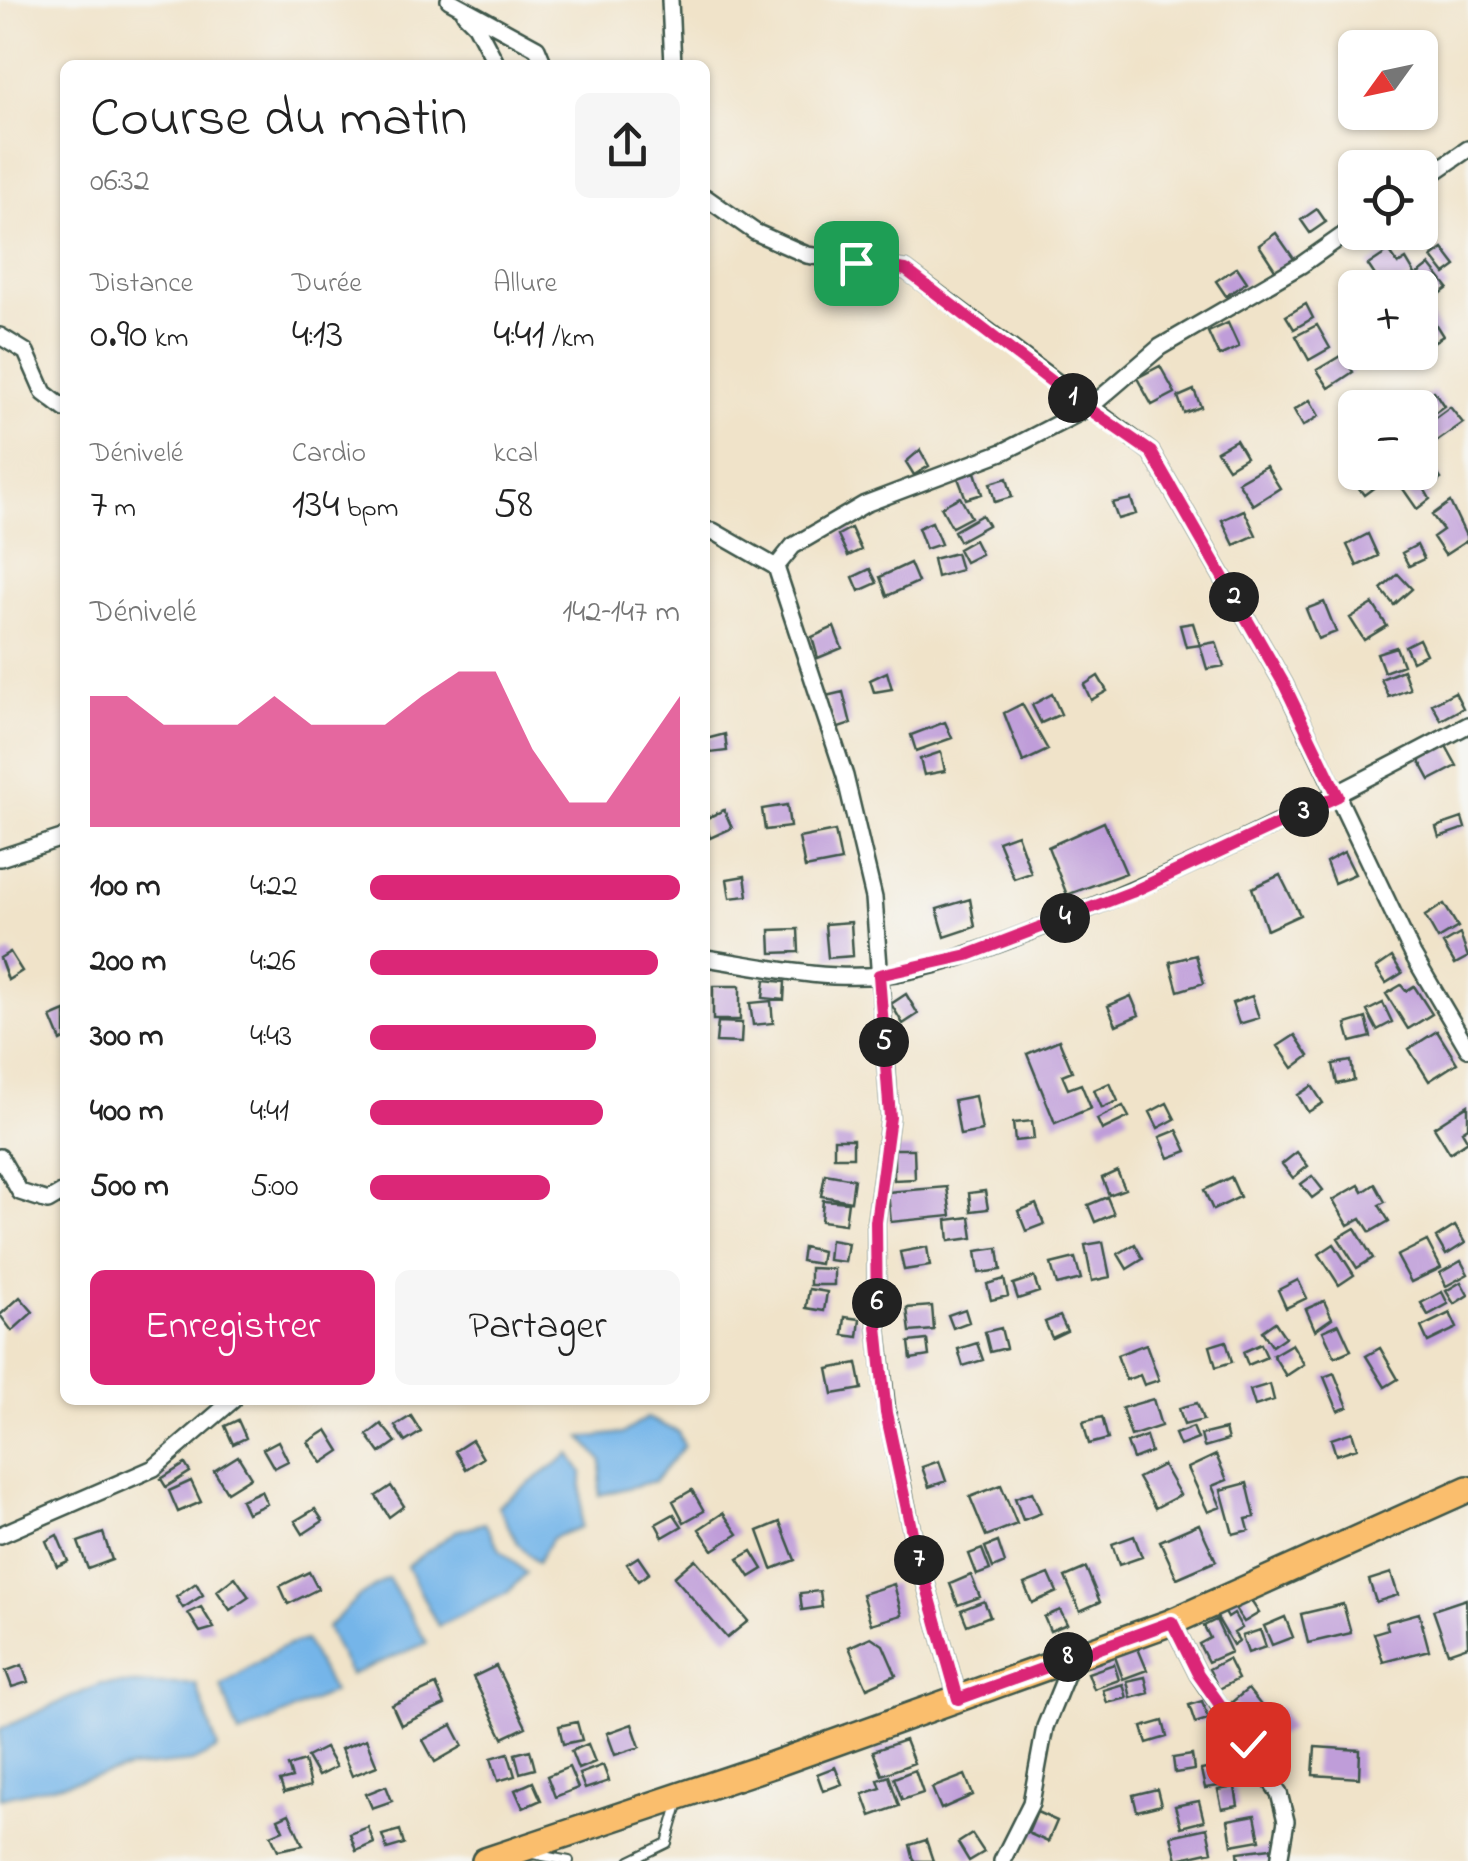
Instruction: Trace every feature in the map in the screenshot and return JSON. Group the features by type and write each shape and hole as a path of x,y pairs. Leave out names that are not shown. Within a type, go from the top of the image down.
{"main road":[{"path":"485,1861 1172,1622 1468,1489"}],"street":[{"path":"450,0 476,24 494,60"},
{"path":"450,0 537,48 542,60"},
{"path":"670,0 673,60"},
{"path":"1438,170 1468,149"},
{"path":"710,200 755,232 807,254 906,270 1151,452 1284,684 1413,955 1468,1049"},
{"path":"776,567 792,546 865,504 1004,451 1090,407 1160,347 1338,240"},
{"path":"0,336 26,352 44,392 60,405"},
{"path":"710,529 776,567 845,776 874,898 890,1117 876,1222 879,1344 886,1413 913,1537 958,1699"},
{"path":"710,959 793,971 879,975 968,955 1114,899 1338,796 1468,724"},
{"path":"0,858 60,839"},
{"path":"0,1157 20,1192 48,1201 60,1194"},
{"path":"0,1535 154,1468 227,1405"},
{"path":"1172,1622 1198,1674 1278,1793 1286,1821 1279,1861"},
{"path":"1002,1861 1031,1803 1048,1715 1074,1655"}],"lane":[{"path":"630,1861 667,1843 681,1795"},
{"path":"519,1852 570,1861"}],"water":[{"path":"647,1418 678,1432 684,1446 655,1481 599,1495 602,1461 582,1438 624,1433"},
{"path":"570,1454 582,1472 581,1527 552,1538 537,1563 518,1544 498,1506"},
{"path":"485,1523 501,1551 526,1573 507,1593 438,1626 407,1566 456,1531"},
{"path":"388,1578 427,1643 350,1675 327,1628 357,1598"},
{"path":"305,1640 333,1692 239,1735 221,1686 280,1648"},
{"path":"101,1684 196,1684 218,1749 192,1762 132,1768 0,1798 0,1729"}],"building":[{"path":"1317,209 1326,222 1310,233 1301,220"},
{"path":"1276,233 1294,259 1276,271 1259,245"},
{"path":"1443,249 1456,266 1445,274 1432,257"},
{"path":"1389,251 1398,264 1406,259 1413,270 1371,270 1368,265"},
{"path":"1237,267 1247,282 1226,296 1216,281"},
{"path":"1438,275 1448,288 1438,296"},
{"path":"1306,304 1313,318 1294,329 1286,316"},
{"path":"1228,323 1239,347 1219,356 1208,332"},
{"path":"1317,325 1330,348 1309,360 1296,336"},
{"path":"1338,357 1338,370 1353,372 1329,388 1317,370"},
{"path":"1160,366 1175,393 1152,405 1137,378"},
{"path":"1194,390 1201,407 1184,413 1178,397"},
{"path":"1310,400 1319,416 1303,426 1294,410"},
{"path":"1450,407 1463,423 1438,441 1438,416"},
{"path":"1236,440 1246,457 1228,468 1217,451"},
{"path":"920,450 929,466 914,475 906,462"},
{"path":"1266,466 1280,488 1253,505 1238,482"},
{"path":"975,472 982,494 966,499 958,478"},
{"path":"1007,478 1012,497 995,502 990,483"},
{"path":"1404,490 1425,490 1430,499 1417,509"},
{"path":"960,497 971,517 952,527 941,507"},
{"path":"1131,499 1136,514 1118,519 1112,503"},
{"path":"1450,502 1468,540 1445,555 1433,537 1443,530 1432,515"},
{"path":"1244,510 1256,535 1234,545 1222,520"},
{"path":"982,515 988,525 959,541 954,531"},
{"path":"932,522 941,544 926,549 918,528"},
{"path":"851,528 861,550 848,556 838,535"},
{"path":"1368,534 1378,556 1357,566 1347,545"},
{"path":"974,540 981,554 965,562 958,549"},
{"path":"1417,545 1424,559 1409,566 1402,553"},
{"path":"956,553 961,570 937,577 933,559"},
{"path":"910,563 918,582 887,596 880,577"},
{"path":"870,569 877,583 859,591 853,577"},
{"path":"1398,574 1412,589 1394,605 1381,589"},
{"path":"1324,602 1336,632 1318,639 1306,609"},
{"path":"1373,604 1387,626 1364,640 1350,618"},
{"path":"1193,623 1200,645 1186,647 1180,625"},
{"path":"834,627 842,648 818,658 812,637"},
{"path":"1419,639 1426,654 1412,661 1405,646"},
{"path":"1216,642 1224,666 1207,669 1200,645"},
{"path":"1396,647 1403,665 1384,672 1377,653"},
{"path":"1403,670 1410,689 1389,697 1381,679"},
{"path":"887,672 892,689 874,692 870,680"},
{"path":"1098,676 1107,691 1091,700 1084,685"},
{"path":"843,692 851,724 836,729 826,696"},
{"path":"1455,692 1463,708 1441,720 1432,704"},
{"path":"1052,694 1061,714 1041,723 1032,705"},
{"path":"1022,704 1048,750 1023,762 1004,713"},
{"path":"945,722 952,738 916,751 911,735"},
{"path":"725,734 727,751 710,753 710,738"},
{"path":"1445,744 1457,766 1430,780 1418,758"},
{"path":"941,752 945,771 924,775 920,759"},
{"path":"787,805 790,827 765,830 762,809"},
{"path":"724,810 732,828 710,838 710,817"},
{"path":"1462,818 1465,828 1439,837 1436,827"},
{"path":"1104,822 1126,873 1067,895 1048,847"},
{"path":"835,831 841,861 805,868 799,838"},
{"path":"1017,834 1031,873 1014,879 998,841"},
{"path":"1344,852 1355,874 1334,883 1326,862"},
{"path":"1280,875 1300,915 1267,930 1252,888"},
{"path":"745,876 748,896 730,898 727,879"},
{"path":"970,899 975,927 945,937 937,909"},
{"path":"1444,904 1458,927 1438,939 1425,916"},
{"path":"851,922 853,956 828,958 825,924"},
{"path":"798,929 799,952 771,953 770,930"},
{"path":"1460,934 1468,957 1455,964 1443,944"},
{"path":"10,952 22,971 8,980 0,958"},
{"path":"1196,955 1204,983 1178,991 1170,962"},
{"path":"1392,957 1402,973 1386,983 1376,968"},
{"path":"765,980 785,982 784,1000 763,998"},
{"path":"1401,985 1406,991 1414,986 1432,1014 1408,1029 1386,994"},
{"path":"713,986 740,986 740,1020 713,1020"},
{"path":"906,994 918,1014 903,1024 891,1004"},
{"path":"1131,996 1139,1015 1116,1025 1108,1006"},
{"path":"1252,996 1259,1018 1239,1024 1232,1003"},
{"path":"771,1001 773,1023 753,1025 750,1003"},
{"path":"1383,1003 1392,1022 1377,1030 1367,1011"},
{"path":"60,1013 60,1039 51,1017"},
{"path":"1366,1018 1371,1037 1351,1042 1346,1024"},
{"path":"718,1022 742,1023 741,1043 716,1042"},
{"path":"1437,1031 1457,1063 1429,1081 1409,1049"},
{"path":"1295,1035 1309,1056 1293,1068 1278,1046"},
{"path":"1059,1040 1072,1071 1062,1075 1068,1089 1081,1084 1091,1108 1055,1123 1027,1054"},
{"path":"1351,1061 1354,1080 1337,1084 1333,1064"},
{"path":"1110,1083 1118,1101 1102,1108 1094,1090"},
{"path":"1312,1086 1323,1103 1308,1112 1298,1095"},
{"path":"975,1096 982,1131 960,1135 954,1100"},
{"path":"1167,1103 1175,1119 1158,1128 1150,1112"},
{"path":"1468,1105 1468,1127 1462,1131 1468,1141 1450,1153 1434,1127"},
{"path":"1123,1106 1129,1117 1102,1130 1097,1119"},
{"path":"1032,1121 1034,1139 1015,1141 1013,1123"},
{"path":"1177,1130 1187,1151 1169,1158 1160,1137"},
{"path":"834,1139 853,1139 853,1157 834,1157"},
{"path":"894,1149 914,1149 915,1179 894,1180"},
{"path":"1297,1152 1308,1166 1293,1178 1282,1164"},
{"path":"1117,1171 1125,1189 1109,1195 1102,1178"},
{"path":"825,1174 854,1179 851,1201 821,1196"},
{"path":"1312,1176 1323,1190 1312,1198 1301,1184"},
{"path":"1231,1177 1240,1197 1213,1210 1204,1190"},
{"path":"1375,1184 1385,1202 1379,1205 1389,1221 1370,1232 1361,1218 1348,1225 1333,1200 1359,1185 1363,1192"},
{"path":"947,1187 951,1216 891,1222 888,1192"},
{"path":"985,1191 988,1209 971,1211 969,1193"},
{"path":"1107,1197 1114,1214 1095,1222 1088,1205"},
{"path":"823,1200 848,1202 845,1224 821,1221"},
{"path":"1036,1204 1044,1224 1026,1231 1018,1211"},
{"path":"970,1217 973,1238 949,1241 947,1220"},
{"path":"1455,1226 1465,1243 1446,1255 1436,1238"},
{"path":"1355,1228 1373,1258 1357,1268 1338,1238"},
{"path":"830,1240 848,1243 845,1262 828,1260"},
{"path":"1427,1241 1441,1268 1411,1282 1397,1256"},
{"path":"1103,1242 1110,1277 1092,1281 1085,1245"},
{"path":"1135,1244 1143,1259 1127,1269 1118,1254"},
{"path":"1334,1244 1354,1275 1339,1285 1319,1254"},
{"path":"803,1247 822,1251 820,1264 801,1261"},
{"path":"927,1247 930,1266 904,1270 900,1252"},
{"path":"998,1248 1001,1270 979,1273 976,1251"},
{"path":"1075,1258 1081,1279 1057,1285 1051,1264"},
{"path":"1461,1261 1468,1274 1446,1286 1440,1273"},
{"path":"810,1268 834,1269 834,1285 810,1285"},
{"path":"1034,1277 1039,1292 1018,1299 1013,1284"},
{"path":"1004,1279 1008,1296 991,1300 987,1284"},
{"path":"1298,1280 1307,1298 1286,1308 1278,1290"},
{"path":"1461,1282 1468,1295 1454,1304 1446,1291"},
{"path":"809,1289 827,1292 824,1311 806,1308"},
{"path":"1442,1292 1448,1304 1428,1315 1421,1303"},
{"path":"20,1297 33,1312 12,1331 0,1315"},
{"path":"1324,1301 1332,1318 1315,1330 1306,1309"},
{"path":"932,1306 934,1330 910,1332 907,1308"},
{"path":"965,1309 969,1322 953,1328 948,1315"},
{"path":"1450,1313 1457,1328 1428,1342 1421,1327"},
{"path":"1060,1316 1067,1331 1052,1338 1045,1322"},
{"path":"845,1317 860,1319 858,1337 843,1335"},
{"path":"1275,1322 1285,1337 1272,1346 1262,1331"},
{"path":"1339,1324 1351,1350 1335,1357 1323,1331"},
{"path":"1001,1328 1006,1348 990,1352 985,1332"},
{"path":"927,1340 929,1356 911,1359 909,1342"},
{"path":"1226,1341 1232,1362 1216,1367 1210,1346"},
{"path":"977,1343 983,1360 963,1366 958,1349"},
{"path":"1146,1344 1159,1380 1144,1385 1140,1375 1126,1380 1117,1355"},
{"path":"1261,1344 1267,1357 1248,1365 1243,1352"},
{"path":"1292,1344 1304,1364 1286,1376 1273,1355"},
{"path":"1380,1348 1398,1379 1385,1387 1366,1356"},
{"path":"857,1363 862,1389 833,1394 828,1369"},
{"path":"1334,1373 1348,1407 1338,1411 1324,1377"},
{"path":"1270,1384 1274,1400 1255,1406 1250,1390"},
{"path":"1153,1399 1161,1426 1131,1436 1122,1408"},
{"path":"1197,1403 1203,1420 1184,1425 1179,1408"},
{"path":"411,1416 421,1432 405,1442 395,1426"},
{"path":"1102,1417 1108,1439 1089,1444 1083,1422"},
{"path":"238,1420 246,1438 233,1444 225,1426"},
{"path":"381,1424 396,1442 380,1453 367,1435"},
{"path":"1193,1427 1198,1439 1180,1446 1175,1434"},
{"path":"1225,1429 1228,1440 1204,1447 1201,1435"},
{"path":"327,1430 340,1451 322,1463 308,1442"},
{"path":"1352,1432 1357,1448 1336,1455 1331,1439"},
{"path":"1146,1436 1151,1452 1133,1459 1127,1443"},
{"path":"472,1440 483,1458 466,1469 455,1451"},
{"path":"278,1441 288,1461 274,1468 263,1449"},
{"path":"1216,1455 1227,1480 1212,1486 1221,1507 1208,1512 1188,1468"},
{"path":"238,1456 251,1477 227,1492 214,1471"},
{"path":"939,1461 946,1481 929,1487 922,1467"},
{"path":"185,1464 190,1472 166,1487 161,1479"},
{"path":"1163,1465 1180,1495 1155,1508 1138,1478"},
{"path":"191,1481 201,1502 178,1512 169,1491"},
{"path":"1247,1483 1255,1517 1246,1519 1249,1530 1233,1534 1221,1490"},
{"path":"1001,1485 1017,1524 986,1536 970,1497"},
{"path":"391,1486 404,1506 389,1517 376,1496"},
{"path":"692,1490 704,1511 684,1522 673,1501"},
{"path":"261,1491 267,1504 247,1513 241,1500"},
{"path":"1032,1492 1041,1513 1023,1520 1015,1498"},
{"path":"315,1509 323,1521 303,1534 295,1521"},
{"path":"723,1513 738,1534 713,1550 699,1529"},
{"path":"674,1514 682,1526 663,1537 656,1524"},
{"path":"780,1522 795,1560 772,1569 758,1531"},
{"path":"1199,1524 1216,1561 1177,1578 1160,1541"},
{"path":"103,1533 112,1560 88,1569 78,1542"},
{"path":"57,1535 68,1561 57,1566 46,1541"},
{"path":"1134,1536 1142,1557 1119,1565 1112,1544"},
{"path":"998,1542 1005,1563 993,1568 985,1547"},
{"path":"982,1549 990,1570 977,1575 969,1554"},
{"path":"752,1551 763,1569 750,1577 738,1559"},
{"path":"638,1557 649,1573 638,1581 627,1564"},
{"path":"695,1559 748,1621 727,1638 674,1577"},
{"path":"1086,1568 1100,1602 1080,1611 1065,1577"},
{"path":"309,1572 318,1589 288,1604 280,1586"},
{"path":"1391,1573 1398,1595 1376,1602 1369,1580"},
{"path":"1049,1574 1057,1592 1032,1603 1024,1584"},
{"path":"971,1575 980,1597 958,1605 950,1584"},
{"path":"235,1577 249,1597 230,1610 217,1591"},
{"path":"196,1583 203,1595 183,1608 176,1597"},
{"path":"894,1584 902,1615 871,1624 862,1594"},
{"path":"1242,1587 1259,1613 1244,1622 1227,1597"},
{"path":"820,1591 822,1607 802,1610 800,1593"},
{"path":"1466,1599 1468,1646 1448,1653 1433,1610"},
{"path":"984,1601 990,1616 967,1625 961,1610"},
{"path":"1219,1602 1228,1618 1234,1614 1242,1628 1234,1633 1239,1641 1233,1645 1211,1607"},
{"path":"1343,1604 1351,1633 1308,1643 1301,1614"},
{"path":"201,1607 214,1628 200,1632 188,1613"},
{"path":"1060,1610 1067,1624 1050,1631 1044,1617"},
{"path":"1419,1613 1429,1650 1383,1662 1374,1633 1388,1629 1386,1622"},
{"path":"1285,1617 1293,1637 1272,1645 1264,1626"},
{"path":"1216,1620 1231,1652 1208,1662 1199,1644 1210,1638 1204,1626"},
{"path":"1260,1630 1266,1647 1248,1653 1242,1636"},
{"path":"871,1637 883,1645 896,1675 867,1688 849,1647"},
{"path":"1137,1646 1147,1670 1123,1679 1114,1654"},
{"path":"1228,1659 1238,1679 1219,1689 1209,1669"},
{"path":"1114,1664 1119,1680 1094,1689 1088,1673"},
{"path":"22,1665 28,1682 12,1687 6,1671"},
{"path":"496,1666 526,1727 503,1738 473,1677"},
{"path":"1145,1677 1149,1693 1131,1698 1127,1681"},
{"path":"1123,1684 1127,1698 1107,1703 1103,1690"},
{"path":"436,1685 445,1705 401,1725 392,1705"},
{"path":"1248,1689 1264,1709 1248,1722 1232,1702"},
{"path":"1202,1701 1208,1719 1195,1723 1189,1705"},
{"path":"1280,1707 1291,1729 1271,1739 1260,1716"},
{"path":"1163,1721 1167,1737 1147,1743 1142,1727"},
{"path":"577,1722 582,1740 563,1744 559,1726"},
{"path":"632,1724 640,1747 615,1755 607,1733"},
{"path":"452,1725 463,1746 435,1762 423,1740"},
{"path":"366,1739 377,1766 352,1776 341,1749"},
{"path":"905,1740 914,1763 882,1775 873,1751"},
{"path":"588,1744 595,1762 578,1769 571,1751"},
{"path":"1315,1747 1360,1750 1359,1778 1313,1775"},
{"path":"325,1748 336,1767 318,1776 307,1757"},
{"path":"530,1750 535,1769 520,1773 515,1754"},
{"path":"508,1753 515,1776 498,1781 491,1758"},
{"path":"1192,1755 1194,1770 1175,1773 1173,1758"},
{"path":"304,1761 310,1786 284,1793 280,1781 292,1778 288,1766"},
{"path":"603,1765 609,1781 585,1789 579,1774"},
{"path":"1223,1766 1226,1785 1205,1788 1201,1770"},
{"path":"569,1767 578,1788 555,1797 547,1776"},
{"path":"835,1767 842,1784 823,1791 817,1774"},
{"path":"915,1770 923,1793 902,1800 894,1778"},
{"path":"965,1775 973,1795 941,1809 932,1788"},
{"path":"889,1776 899,1806 871,1816 863,1794 881,1788 878,1780"},
{"path":"533,1782 541,1800 523,1808 515,1790"},
{"path":"386,1786 392,1801 372,1808 366,1794"},
{"path":"1235,1787 1238,1806 1222,1809 1218,1790"},
{"path":"1157,1789 1161,1805 1137,1811 1133,1795"},
{"path":"1199,1801 1204,1821 1181,1827 1175,1806"},
{"path":"1037,1812 1057,1821 1048,1842 1028,1833"},
{"path":"289,1814 303,1845 278,1850 271,1835 283,1830 278,1819"},
{"path":"1255,1815 1260,1840 1232,1845 1228,1820"},
{"path":"368,1827 374,1843 356,1851 350,1834"},
{"path":"1207,1828 1212,1851 1177,1859 1171,1836"},
{"path":"400,1830 404,1844 387,1849 382,1835"},
{"path":"972,1834 984,1852 969,1861 958,1843"},
{"path":"926,1840 933,1861 914,1861 910,1845"},
{"path":"1271,1848 1272,1861 1239,1861 1238,1852"}],"route":[{"path":"856,263 906,270 1008,344 1069,395 1151,452 1284,684 1338,796 1132,892 968,955 879,975 890,1117 876,1222 877,1326 886,1413 913,1537 958,1699 1172,1622 1198,1674 1248,1744"}]}
